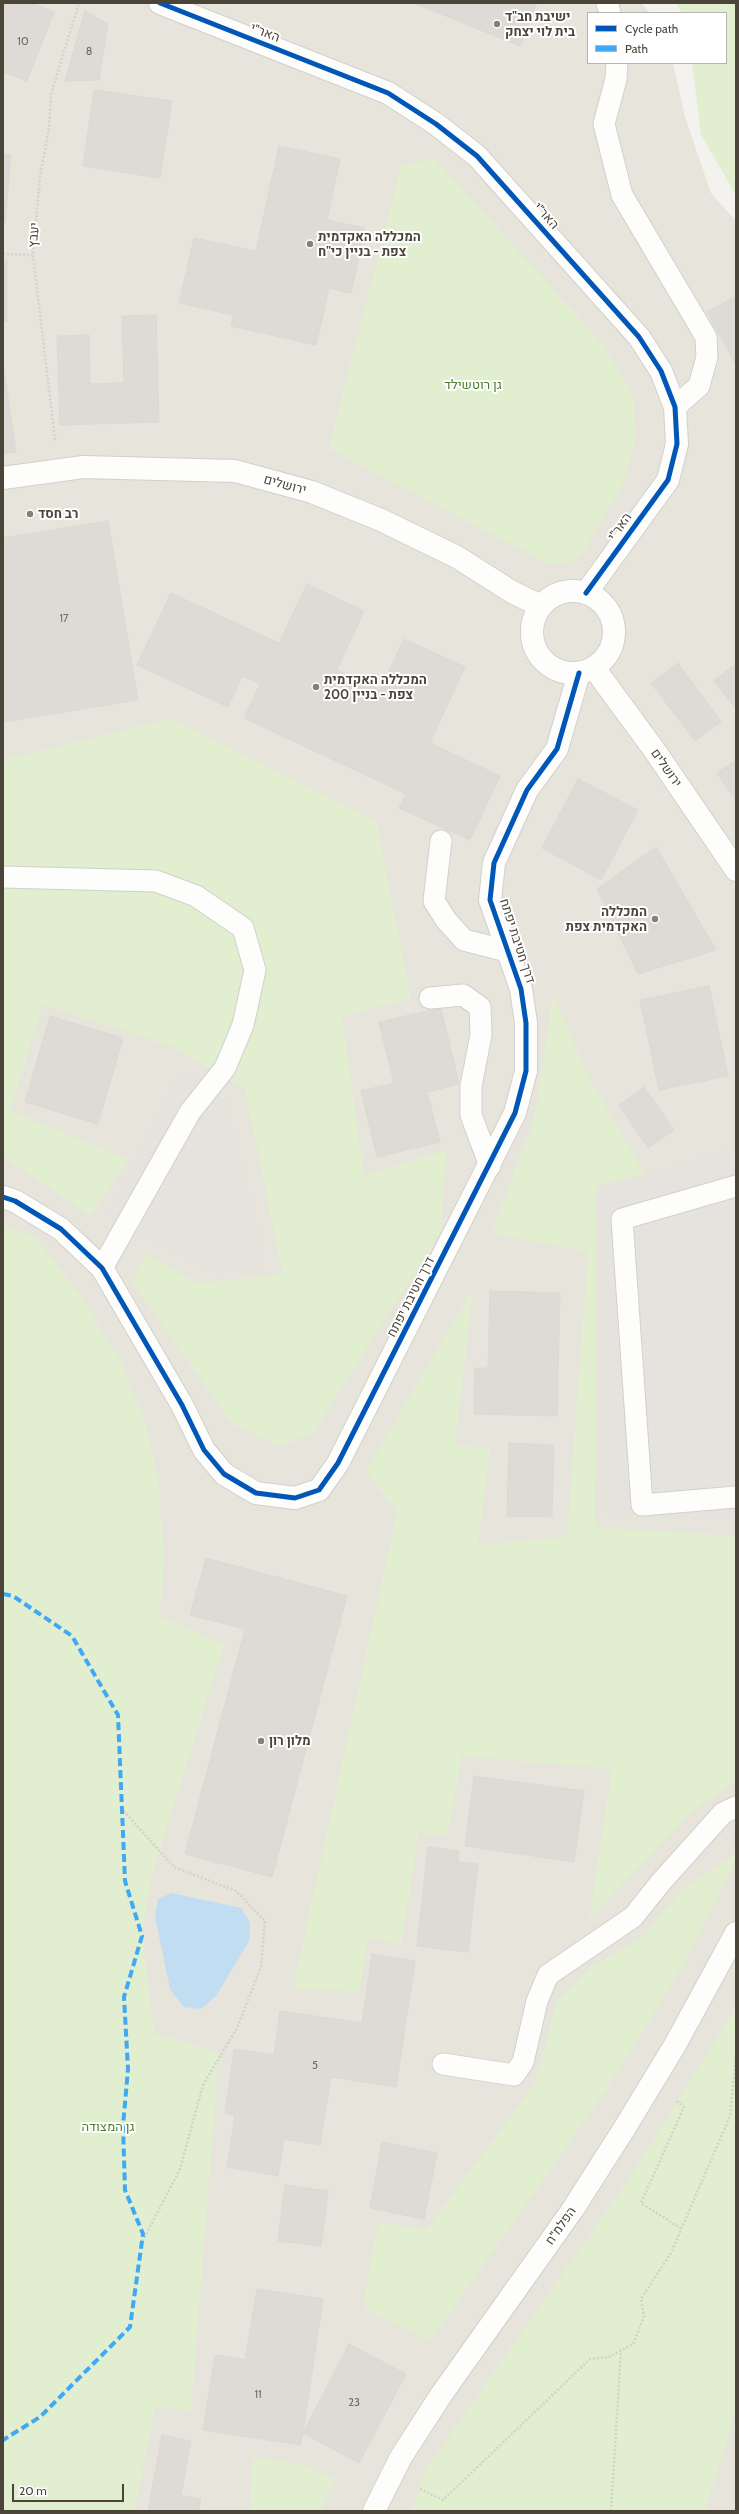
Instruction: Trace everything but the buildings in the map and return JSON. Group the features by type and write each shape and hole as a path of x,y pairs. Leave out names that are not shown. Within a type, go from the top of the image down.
{"street":[{"name":"האר\"י","path":"160,3 388,93 436,124 477,156 639,337 661,371 675,407 677,444 668,480 586,593"},
{"name":"ירושלים","path":"3,478 83,467 235,471 312,492 381,520 457,557 512,592 541,606"},
{"path":"572,591 586,593 604,605 612,617 614,632 612,646 605,658 587,670 565,673 552,667 542,659 534,647 532,633 534,619 546,600 558,594 572,591"},
{"name":"ירושלים","path":"587,670 655,751 736,870"},
{"name":"דרך חטיבת יפתח","path":"3,1197 15,1201 61,1229 102,1268 182,1405 204,1450 224,1474 256,1493 295,1498 319,1490 338,1463 516,1113 526,1071 526,1023 521,989 506,951 490,900 494,863 527,790 557,748 587,670"},
{"name":"הפלמ\"ח","path":"374,2511 401,2457 441,2395 573,2209 655,2079 736,1933"}],"lane":[{"path":"617,64 616,79 604,124 622,196 706,337 707,357 699,386 675,407"},
{"path":"441,841 434,901 446,920 464,940 506,951"},
{"path":"3,877 156,881 196,896 243,928 254,970 243,1026 225,1068 190,1112 102,1268"},
{"path":"430,998 463,995 480,1007 481,1035 471,1086 471,1115 490,1166"},
{"path":"736,1186 622,1219 642,1505 736,1497"},
{"path":"443,2064 514,2075 523,2062 537,2002 548,1975 633,1917 661,1882 723,1813 736,1807"}],"path":[{"path":"3,254 32,255"},
{"path":"122,1808 174,1867 236,1891 265,1921 261,1967 237,2028 203,2085 180,2169 142,2242"},
{"path":"392,2476 443,2500 590,2359 609,2357 633,2344 644,2317 641,2299 671,2253 730,2116 736,2056"},
{"path":"655,2079 684,2107 640,2203 682,2229"},
{"path":"611,2511 621,2351"}],"shaded area":[{"path":"3,3 642,3 649,12 587,12 587,64 673,64 685,117 711,193 736,221 736,2511 3,2511"},
{"path":"182,1072 219,1078 265,1264 218,1273 109,1216"},
{"path":"736,1147 736,1520 607,1514 600,1191"}],"green space":[{"path":"676,3 736,3 736,195 701,135 692,64 727,64 727,12 681,12"},
{"name":"גן רוטשילד","path":"434,158 602,343 633,394 636,438 622,486 582,554 569,563 547,563 329,449 401,166"},
{"path":"171,719 376,821 411,998 342,1017 364,1176 446,1150 441,1231 314,1432 281,1447 231,1423 132,1282 146,1254 197,1283 283,1275 245,1089 173,1047 43,1004 10,1111 128,1159 91,1216 3,1156 3,760"},
{"path":"553,995 589,1078 645,1174 596,1186 595,1527 736,1536 736,1783 729,1785 687,1816 589,1920 612,1769 462,1756 447,1835 419,1833 401,1944 368,1937 359,1992 293,1988 397,1513 366,1471 473,1288 455,1445 490,1448 478,1545 567,1536 588,1252 491,1233 534,1120"},
{"name":"גן המצודה","path":"3,1224 36,1238 79,1293 122,1364 147,1429 158,1479 164,1555 160,1616 224,1645 150,1881 142,1936 154,2033 219,2053 191,2410 156,2407 134,2511 3,2511"},
{"path":"736,1854 736,1859 686,1961 607,2089 430,2341 363,2308 378,2222 426,2230 534,2085 557,2003 588,1969 643,1937 679,1892"},
{"path":"736,2007 736,2411 705,2511 412,2511 424,2472 630,2177"},
{"path":"252,2457 304,2465 335,2480 320,2511 250,2511"}],"water":[{"path":"171,1893 241,1908 250,1923 249,1941 216,1996 201,2009 184,2007 170,1989 155,1916 158,1899"}],"marked path":[{"path":"3,1594 13,1596 72,1636 118,1715 125,1881 142,1936 124,1997 128,2069 123,2126 125,2190 143,2234 130,2327 40,2417 3,2440"}],"cycle path":[{"path":"160,3 388,93 436,124 477,156 639,337 661,371 675,407 677,444 668,480 586,593"},
{"path":"3,1197 15,1201 61,1229 102,1268 182,1405 204,1450 224,1474 256,1493 295,1498 319,1490 338,1463 515,1113 526,1071 526,1023 521,989 490,900 494,863 527,790 557,749 579,673"}],"place":[{"name":"ישיבת חב\"ד בית לוי יצחק","path":"497,24"},
{"name":"המכללה האקדמית צפת - בניין כי\"ח","path":"310,244"},
{"name":"רב חסד","path":"30,514"},
{"name":"המכללה האקדמית צפת - בניין 200","path":"316,687"},
{"name":"המכללה האקדמית צפת","path":"655,919"},
{"name":"מלון רון","path":"261,1741"}]}
